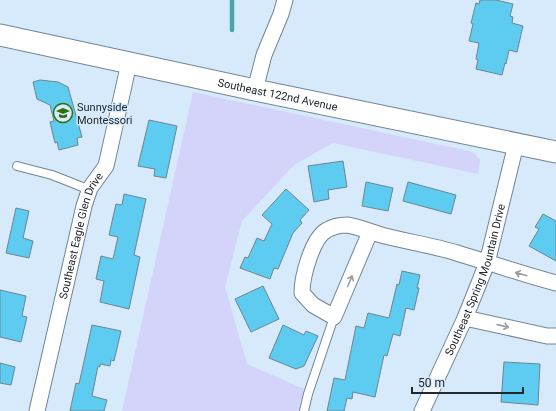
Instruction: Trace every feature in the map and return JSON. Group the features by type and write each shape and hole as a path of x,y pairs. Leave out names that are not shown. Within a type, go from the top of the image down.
{"main road":[{"name":"Southeast 122nd Avenue","path":"0,35 255,90 556,152"}],"street":[{"path":"255,90 264,55 281,14 285,0"},
{"name":"Southeast Eagle Glen Drive","path":"38,411 84,206 90,190 106,166 129,63"},
{"name":"Southeast Spring Mountain Drive","path":"422,411 465,318 487,263 516,144"},
{"path":"370,232 334,317 313,305 302,293 302,285 307,265 316,241 321,233 327,229 346,225 456,252 520,274 556,283"},
{"path":"465,318 547,336 556,336"}],"lane":[{"path":"17,166 52,175 90,190"},
{"path":"304,411 308,394 334,317"}],"shaded area":[{"path":"193,92 469,151 474,153 480,160 478,174 333,143 294,165 242,221 225,287 247,364 304,389 298,411 122,411"}],"building":[{"path":"480,0 496,0 513,4 510,16 513,17 512,23 523,26 517,52 509,50 502,75 476,69 479,43 469,41 473,24 471,23 476,3 479,4"},
{"name":"Sunnyside Montessori","path":"40,80 58,82 68,87 82,137 77,138 78,145 59,150 57,142 55,143 50,122 54,121 50,105 37,99 33,82"},
{"path":"149,120 177,126 166,178 154,176 155,169 138,166"},
{"path":"343,161 347,187 328,190 329,199 314,202 308,166"},
{"path":"366,182 393,188 388,211 362,206"},
{"path":"408,182 456,195 451,214 403,201"},
{"path":"286,189 309,210 300,220 302,223 293,233 278,269 274,268 270,279 240,268 245,257 248,258 257,238 264,241 272,224 262,215"},
{"path":"124,194 146,199 134,255 140,257 129,309 100,302 104,281 96,279 101,256 113,259 118,237 109,235 116,204 122,205"},
{"path":"16,208 29,211 23,238 33,241 29,258 6,253"},
{"path":"543,214 556,221 556,261 529,246 539,229 535,227"},
{"path":"402,271 420,275 417,288 419,288 414,310 406,308 400,336 393,334 387,356 384,355 375,397 353,392 352,399 347,398 344,411 327,411 334,378 345,380 356,326 364,328 368,313 389,318 397,284 399,285"},
{"path":"263,286 279,319 251,332 235,299"},
{"path":"0,290 26,296 22,316 27,317 21,342 0,337"},
{"path":"92,325 121,331 114,361 111,360 110,366 100,364 100,367 98,366 92,396 107,400 104,411 70,411 76,383 79,384"},
{"path":"283,325 304,335 306,331 318,336 304,366 296,369 269,358"},
{"path":"504,362 540,364 538,405 501,402"},
{"path":"0,363 15,367 11,385 0,383"}],"waterway":[{"path":"232,0 232,30"}],"place":[{"name":"Sunnyside Montessori","path":"63,113"}]}
